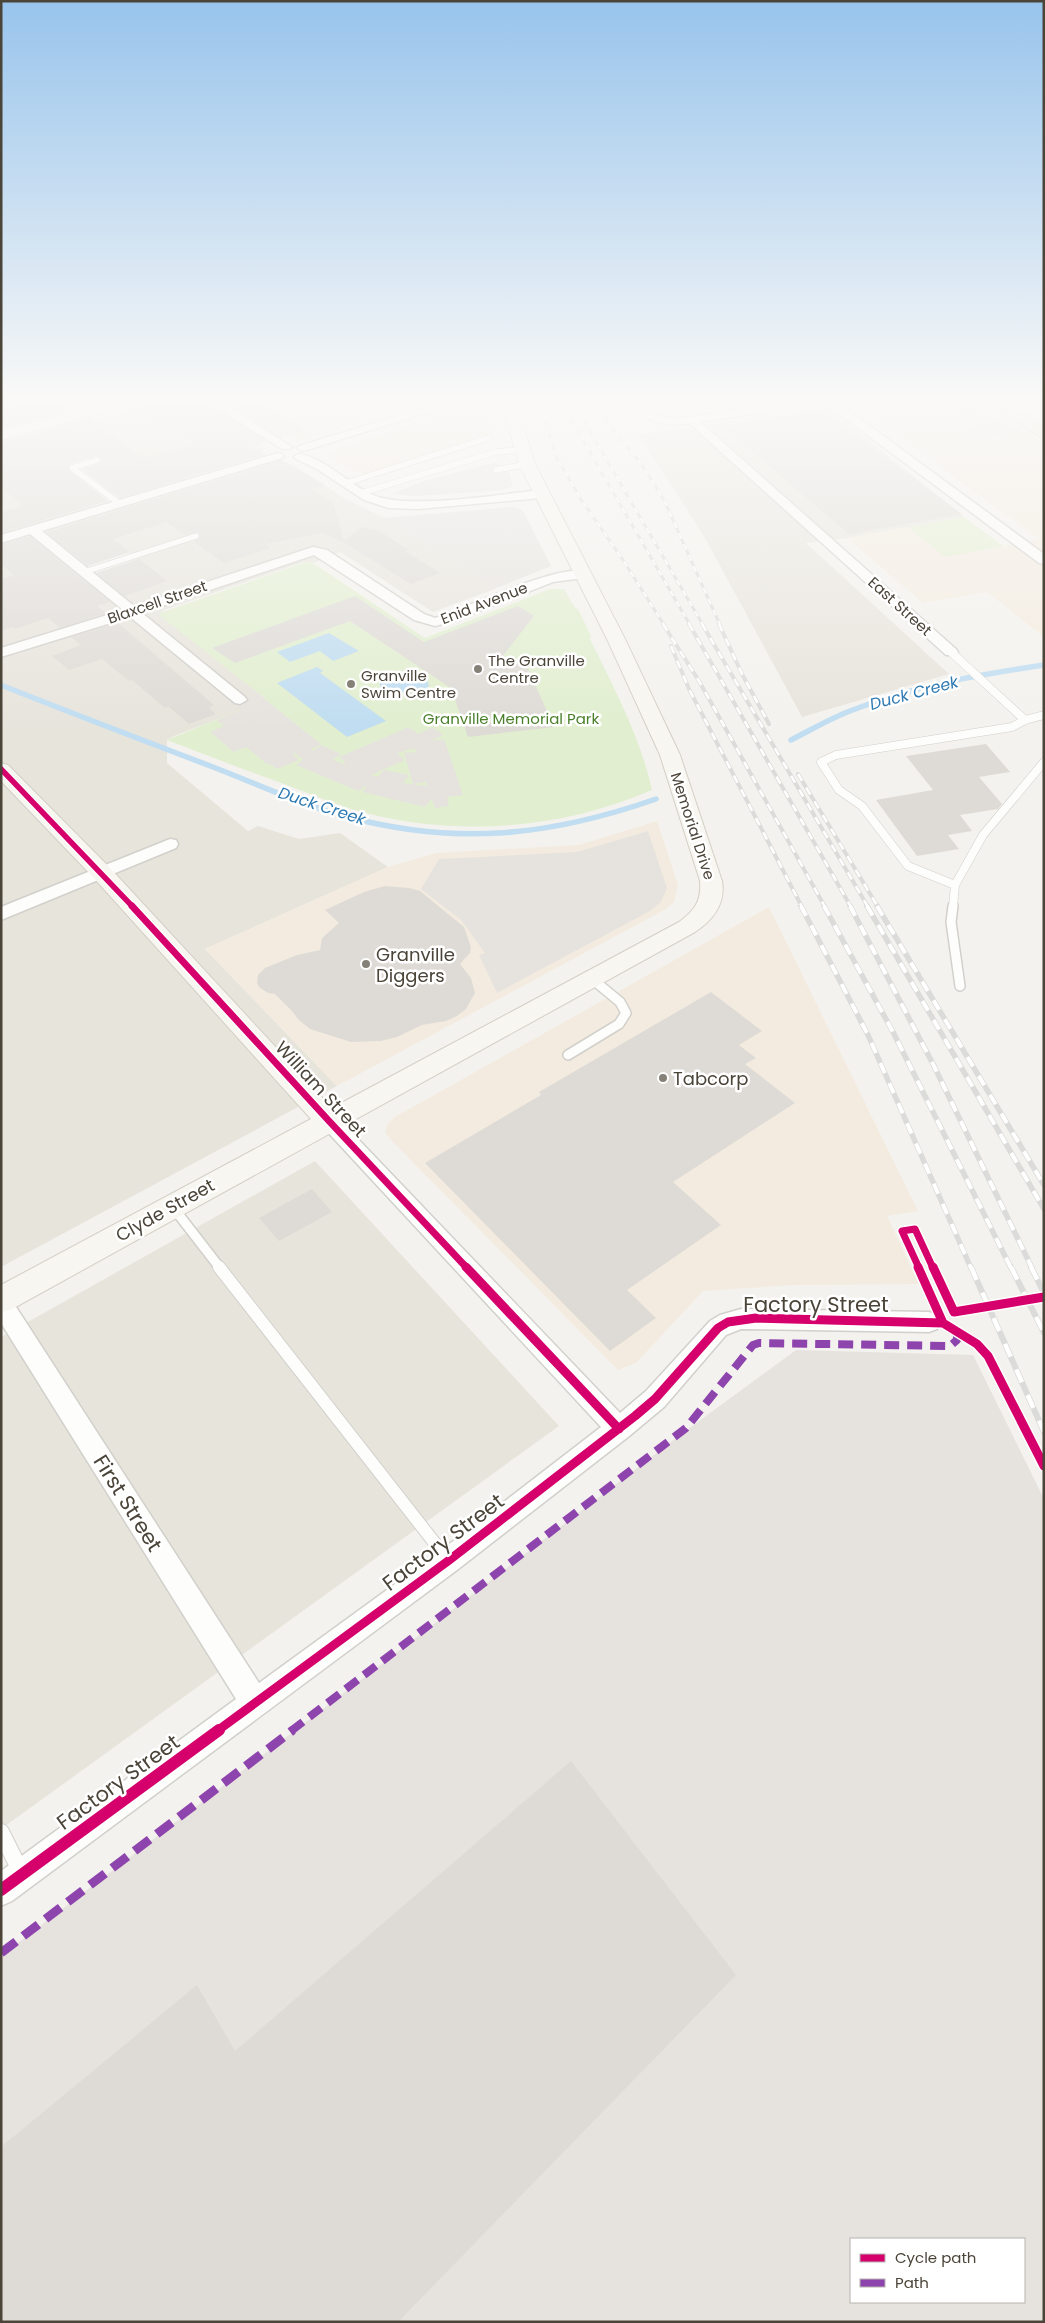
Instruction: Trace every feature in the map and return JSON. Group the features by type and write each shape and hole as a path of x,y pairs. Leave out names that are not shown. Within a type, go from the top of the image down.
{"main road":[{"name":"Memorial Drive","path":"330,1121 692,923 708,907 713,894 711,881 670,755 628,664 551,512"},
{"name":"William Street","path":"1,769 101,872 330,1121"},
{"name":"Clyde Street","path":"1,1302 172,1206 330,1121"}],"street":[{"path":"1,539 92,512"},
{"name":"East Street","path":"795,512 951,652"},
{"path":"979,512 1044,560"},
{"path":"33,530 240,700"},
{"name":"Enid Avenue","path":"313,552 322,553 419,617 430,621 446,619 550,578 583,574"},
{"name":"Blaxcell Street","path":"1,653 63,635 313,552"},
{"path":"1,914 170,844"},
{"name":"William Street","path":"330,1121 619,1429"},
{"name":"First Street","path":"1,1302 255,1704"},
{"name":"Factory Street","path":"12,1883 448,1561 619,1429 655,1399 710,1335 728,1322 756,1318 929,1322"}],"lane":[{"path":"84,572 196,536"},
{"path":"951,652 1025,720"},
{"path":"955,885 908,866 862,806 839,790 821,762 836,755 1012,728 1025,720 1044,715"},
{"path":"960,986 951,922 955,885 964,864 979,839 1044,762"},
{"path":"568,1055 619,1024 626,1013 620,1002 591,978"},
{"path":"172,1206 448,1561"},
{"path":"1,1832 12,1883"}],"shaded area":[{"path":"1,512 42,512 47,516 1,530"},
{"path":"128,512 373,512 497,588 433,612 340,552 313,563 304,562 164,610 160,614 267,700 167,740 167,763 248,831 258,826 299,839 340,833 388,867 205,949 337,1086 1,1267 1,552 73,581 137,559 90,523"},
{"path":"449,512 524,512 551,566 497,588 384,518"},
{"path":"689,512 958,512 964,517 847,538 806,543 949,674 802,717 704,536"},
{"path":"1003,512 1044,512 1044,637 987,592 923,603 847,538 908,527 945,557 1039,539"},
{"path":"258,694 321,744 310,750 313,751 321,745 341,754 333,760 344,764 346,763 339,757 409,727 418,734 433,727 443,735 431,741 444,739 463,795 447,797 449,806 435,808 432,800 430,800 425,807 363,792 367,785 358,791 296,765 303,760 295,753 293,754 299,760 277,769 267,764 246,747 234,752 210,732 224,726 217,720 241,710 233,703","holes":["415,748 416,752 404,753 413,784 426,782 427,786 403,783 409,775 384,770 378,777 371,775 405,760 397,753"]},
{"path":"657,821 678,885 674,902 666,909 337,1086 205,949 388,867 436,853 579,845"},
{"path":"648,831 667,888 661,902 650,911 497,993 479,955 485,953 461,920 421,889 439,859 577,852"},
{"path":"769,907 918,1211 887,1216 919,1284 793,1285 703,1291 636,1363 618,1370 385,1132 388,1124 395,1117"},
{"path":"315,1161 559,1426 1,1829 1,1337"},
{"path":"796,1350 973,1355 1044,1499 1044,2322 1,2322 1,1956 680,1435"}],"green space":[{"path":"964,517 1003,546 945,557 908,527"},
{"name":"Granville Memorial Park","path":"306,562 313,563 425,638 550,589 564,589 575,608 578,609 591,636 590,639 626,713 641,751 652,790 619,803 549,820 477,827 441,825 405,821 348,808 167,740 266,699 160,616 160,613"}],"water":[{"path":"329,633 359,651 333,661 320,651 290,662 277,652"},
{"path":"317,667 323,671 320,673 386,721 347,737 277,683"},
{"path":"394,671 427,680 429,686 422,690 387,697 380,692 380,676 386,672"}],"building":[{"path":"1,512 70,512 1,533"},
{"path":"110,512 336,512 344,541 361,527 378,530 409,550 405,551 440,573 411,584 343,542 322,533 266,544 271,548 224,563 194,542 200,537 199,532 185,535 167,522 113,539 130,552 88,566 46,532"},
{"path":"824,512 960,512 962,514 849,534"},
{"path":"30,536 110,602 97,606 106,613 60,628 48,618 15,629 13,627 1,631 1,579 14,575 1,564 1,545"},
{"path":"139,559 167,581 125,596 96,573"},
{"name":"The Granville Centre","path":"355,596 424,642 518,606 534,616 495,666 525,662 554,727 468,737 451,688 350,621 235,663 212,648"},
{"path":"118,623 214,705 209,708 216,714 189,724 168,706 165,708 132,680 129,681 102,659 69,670 52,656 81,645 71,637"},
{"path":"986,744 1010,772 979,777 1002,804 998,809 960,815 972,831 948,835 959,849 917,856 876,800 933,790 906,756"},
{"name":"Granville Diggers","path":"385,886 420,891 464,927 471,947 470,953 460,964 471,978 475,993 466,1009 446,1021 422,1025 397,1037 381,1041 351,1042 310,1029 275,994 268,993 259,987 257,983 258,975 265,968 297,955 320,950 322,938 339,923 325,910 364,892"},
{"path":"711,992 762,1031 739,1045 756,1058 745,1064 795,1103 673,1182 721,1225 627,1290 656,1318 610,1351 425,1163 541,1095 539,1092"},
{"path":"312,1189 332,1212 279,1241 259,1218"},
{"path":"571,1761 736,1975 398,2322 1,2322 1,2147 197,1985 235,2051"}],"waterway":[{"name":"Duck Creek","path":"791,740 842,714 873,702 921,688 970,677 1044,665"},
{"name":"Duck Creek","path":"1,685 297,800 348,817 388,826 427,832 503,833 541,829 578,822 656,799"}],"railway":[{"path":"590,512 664,625"},
{"path":"625,512 690,625"},
{"path":"637,512 703,625"},
{"path":"670,512 720,625"},
{"path":"663,624 699,681 825,907"},
{"path":"689,624 851,907"},
{"path":"702,624 868,907"},
{"path":"719,624 742,674 769,724"},
{"path":"671,646 689,689 802,907"},
{"path":"798,774 878,907"},
{"path":"801,906 868,1035 971,1268"},
{"path":"824,906 893,1032 1011,1268"},
{"path":"850,906 933,1064 1032,1268"},
{"path":"867,906 1044,1209"},
{"path":"877,906 1044,1185"},
{"path":"971,1267 1044,1432"},
{"path":"1011,1267 1044,1333"},
{"path":"1031,1267 1044,1293"}],"marked path":[{"path":"1,1953 686,1428 753,1345 759,1343 950,1346 957,1340 957,1331"}],"cycle path":[{"path":"1,769 101,872 329,1121 619,1429"},
{"path":"943,1323 902,1231 915,1229 954,1312 1044,1297"},
{"path":"1,1890 448,1561 635,1416 655,1399 718,1328 728,1322 756,1318 943,1323 977,1344 988,1356 1044,1466"}],"place":[{"name":"The Granville Centre","path":"478,669"},
{"name":"Granville Swim Centre","path":"351,684"},
{"name":"Granville Diggers","path":"366,964"},
{"name":"Tabcorp","path":"663,1078"}]}
